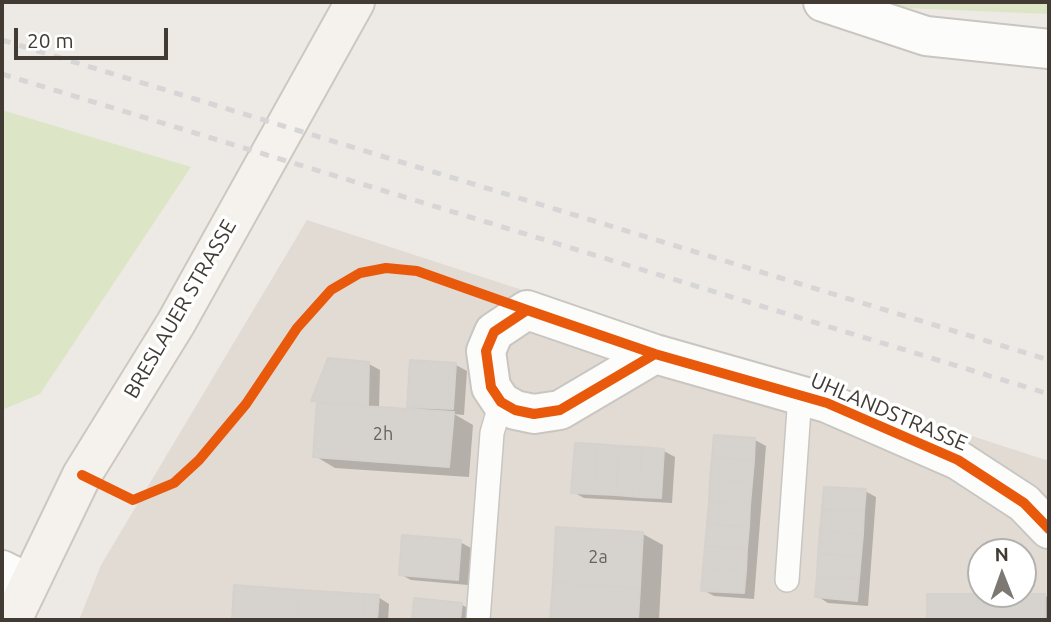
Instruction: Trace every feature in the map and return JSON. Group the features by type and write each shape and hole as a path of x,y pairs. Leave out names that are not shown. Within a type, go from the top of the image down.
{"main road":[{"name":"BRESLAUER STRASSE","path":"12,620 15,577 176,323 355,2"}],"street":[{"path":"823,2 926,36 1049,49"},
{"name":"UHLANDSTRASSE","path":"501,402 491,387 486,351 494,332 527,310 655,354 827,403 958,460 1024,503 1049,529"},
{"path":"501,402 534,414 560,410 655,354"}],"lane":[{"path":"787,580 800,395"},
{"path":"478,620 492,433 501,402"}],"shaded area":[{"path":"307,220 1049,461 1049,620 79,620 101,565"}],"green space":[{"path":"757,2 1049,2 1049,14"},
{"path":"2,110 191,167 40,394 2,410"}],"building":[{"path":"328,358 369,362 368,405 311,401"},
{"path":"410,360 456,363 453,409 407,407"},
{"path":"317,403 454,412 449,467 313,457"},
{"path":"714,435 755,438 754,461 712,457"},
{"path":"575,443 597,444 594,494 571,493"},
{"path":"597,444 619,446 616,495 594,494"},
{"path":"619,446 642,447 639,497 616,495"},
{"path":"642,447 664,449 661,498 639,497"},
{"path":"712,457 754,461 752,483 710,479"},
{"path":"710,479 752,483 750,505 709,502"},
{"path":"824,487 866,489 864,512 822,509"},
{"path":"709,502 750,505 749,527 707,524"},
{"path":"822,509 864,512 863,534 820,531"},
{"path":"707,524 749,527 747,549 705,546"},
{"path":"556,527 643,532 640,588 553,583"},
{"path":"820,531 863,534 861,556 818,554"},
{"path":"402,535 461,540 458,580 399,575"},
{"path":"705,546 747,549 746,571 703,568"},
{"path":"818,554 861,556 859,579 817,576"},
{"path":"703,568 746,571 744,593 701,591"},
{"path":"817,576 859,579 857,601 815,597"},
{"path":"553,583 640,588 638,620 550,620"},
{"path":"234,585 299,590 297,620 232,620"},
{"path":"299,590 364,594 363,620 297,620"},
{"path":"364,594 379,595 377,620 363,620"},
{"path":"927,594 967,594 967,608 1037,608 1037,594 1045,594 1045,620 927,620"},
{"path":"414,598 462,603 460,620 412,620"}],"railway":[{"path":"2,40 1049,360"},
{"path":"2,74 1049,394"}],"cycle path":[{"path":"82,475 133,500 174,483 199,460 246,404 297,328 331,290 360,273 386,268 417,271 527,310"},
{"path":"655,354 560,410 534,414 515,410 501,402 491,387 486,351 494,332 527,310 655,354 827,403 958,460 1024,503 1049,529"}]}
